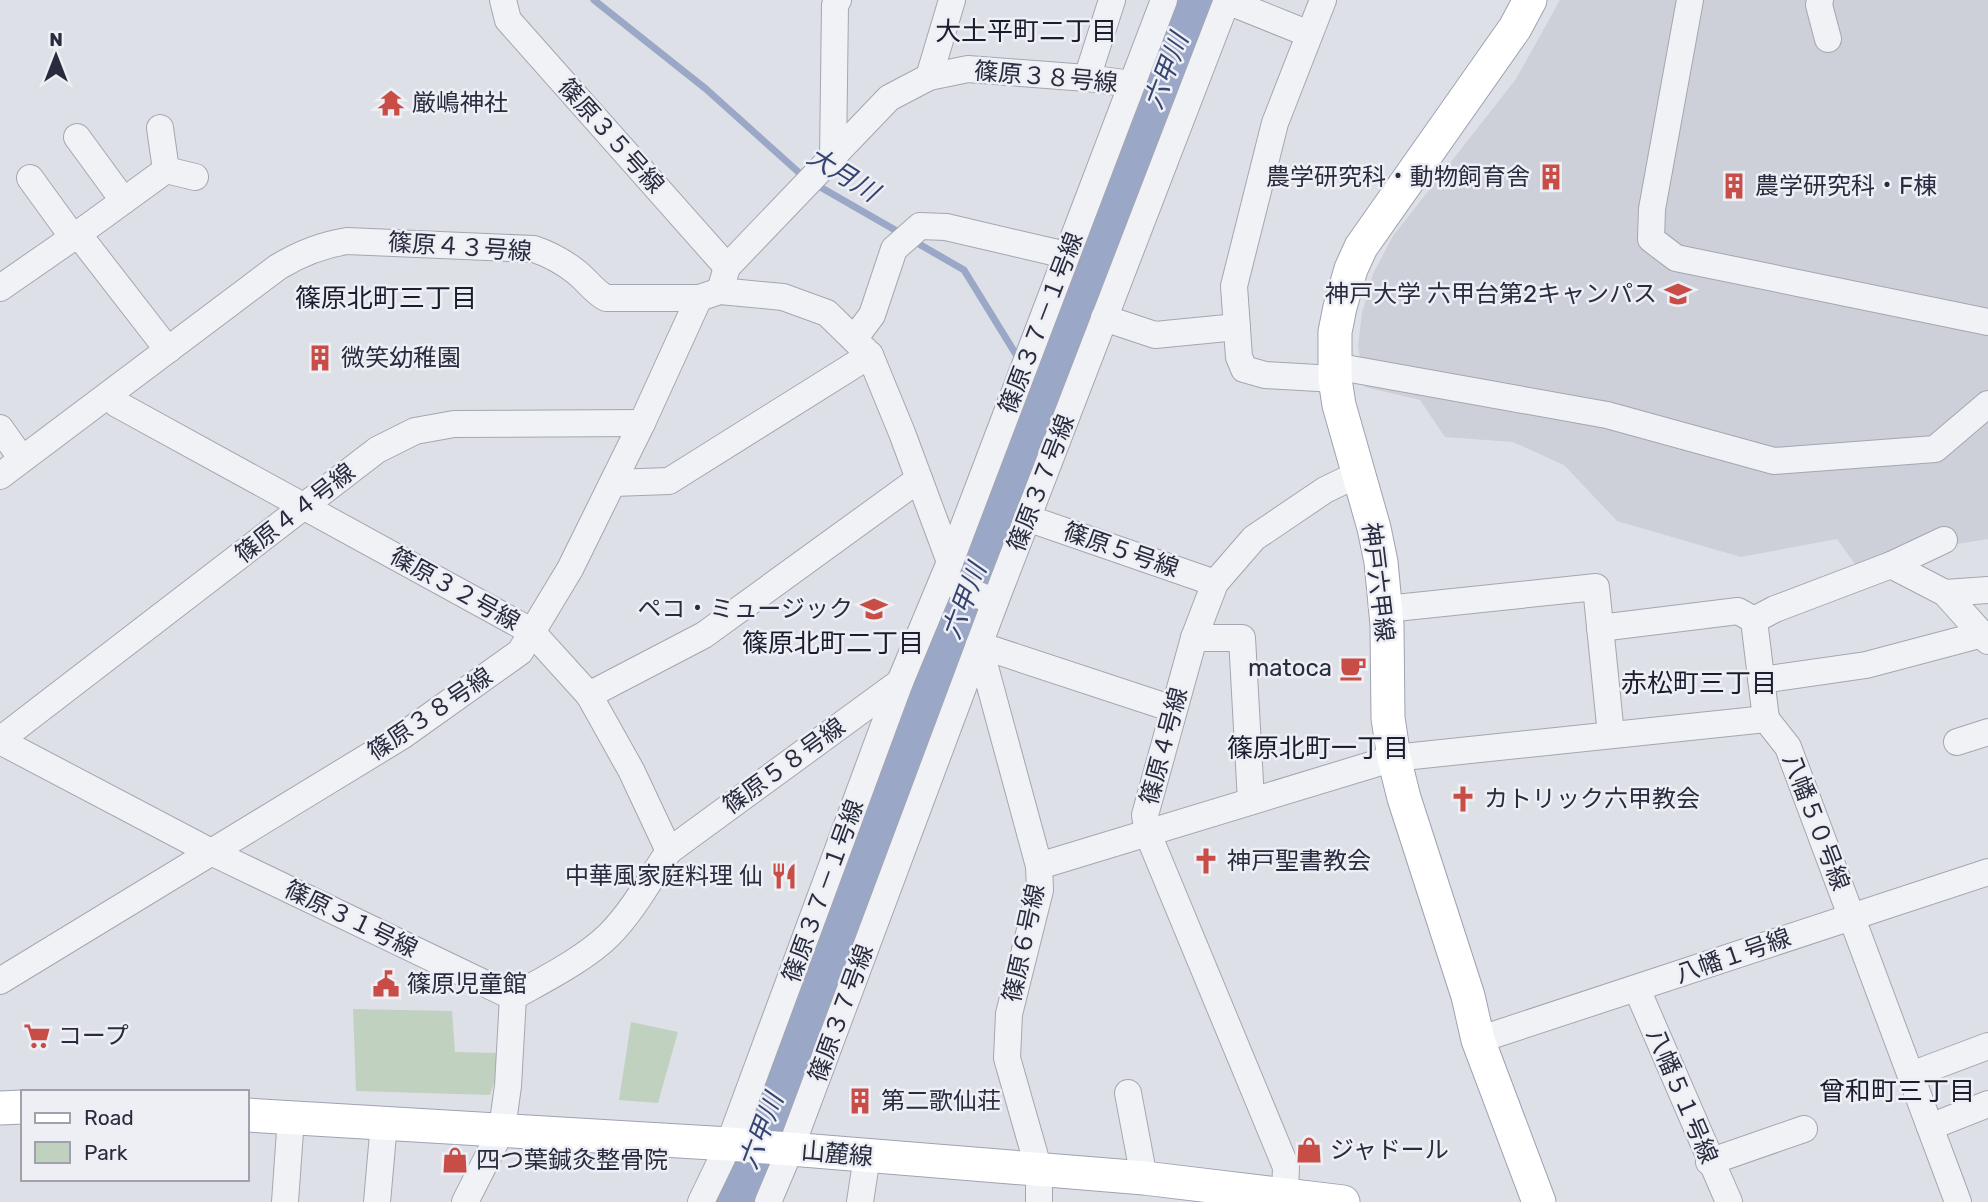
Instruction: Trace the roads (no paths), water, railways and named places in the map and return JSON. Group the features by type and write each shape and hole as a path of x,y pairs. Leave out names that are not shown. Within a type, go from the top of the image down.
{"main road":[{"name":"神戸六甲線","path":"1530,0 1515,28 1361,247 1340,307 1335,332 1335,372 1339,405 1374,528 1386,609 1388,718 1394,758 1404,798 1468,996 1478,1040 1539,1202"},
{"path":"0,1108 21,1107"},
{"name":"山麓線","path":"248,1115 729,1144 867,1156 1039,1186 1144,1178 1328,1201"}],"street":[{"name":"篠原３５号線","path":"503,0 508,20 715,285"},
{"path":"929,77 952,0"},
{"path":"1087,78 1112,0"},
{"name":"篠原３７－１号線","path":"701,1202 729,1144 900,682 946,571 1164,0"},
{"path":"1324,0 1275,124 1234,286 1240,357 1244,369 1265,375 1335,372 1607,415 1774,461 1935,449 1988,404"},
{"path":"1690,0 1652,209 1651,239 1676,258 1988,322"},
{"path":"1819,0 1828,39"},
{"path":"1227,1 1309,34"},
{"name":"篠原３７号線","path":"768,1202 790,1150 1027,518 1227,1"},
{"path":"833,158 834,2"},
{"name":"篠原３８号線","path":"0,981 402,736 520,652 570,569 642,423 715,285 889,98 929,77 968,69 1132,84"},
{"path":"160,128 166,170"},
{"path":"77,137 123,200"},
{"path":"0,288 166,170 195,177"},
{"path":"30,178 67,229 78,234 168,350"},
{"path":"613,483 669,481 862,347 896,248 920,226 946,227 1066,255"},
{"name":"篠原４３号線","path":"0,476 278,267 299,255 324,245 347,241 534,249 553,255 606,298 715,285 783,297 827,313 862,347 919,479 946,571"},
{"path":"1104,318 1155,335 1237,327"},
{"name":"篠原３２号線","path":"109,396 117,404 531,631 589,695 631,770 669,851"},
{"name":"篠原４４号線","path":"0,741 377,450 415,431 453,424 642,423"},
{"path":"0,428 22,459"},
{"name":"篠原４号線","path":"1285,1194 1286,1167 1148,834 1145,815 1194,638 1215,583 1254,538 1325,490 1358,474"},
{"path":"589,695 704,635 919,479"},
{"name":"篠原５号線","path":"1027,518 1215,583"},
{"path":"1754,620 1774,609 1891,565 1944,540"},
{"path":"1761,680 1866,665 1985,638 1945,593 1891,565"},
{"path":"946,571 995,602"},
{"path":"1386,609 1596,587 1611,735"},
{"path":"1945,593 1988,590"},
{"path":"1600,628 1738,611 1754,620"},
{"path":"1039,866 1394,758 1766,719 1754,620"},
{"path":"1194,638 1242,638 1251,801"},
{"path":"979,645 1173,709"},
{"name":"篠原６号線","path":"979,645 1039,866 1040,890 1009,1014 1007,1058 1039,1186"},
{"name":"篠原５８号線","path":"669,851 900,682"},
{"name":"八幡５０号線","path":"1766,719 1788,747 1958,1202"},
{"path":"1957,743 1988,732"},
{"name":"篠原３１号線","path":"0,741 211,852 513,997"},
{"path":"465,1202 502,1129 508,1086 513,997 562,969 608,936 627,914 669,851"},
{"name":"八幡１号線","path":"1478,1040 1988,872"},
{"name":"八幡５１号線","path":"1637,989 1709,1162 1729,1202"},
{"path":"1911,1075 1988,1046"},
{"path":"1128,1093 1144,1178"},
{"path":"1930,1127 1988,1104"},
{"path":"285,1202 291,1117"},
{"path":"377,1202 384,1123"},
{"path":"1709,1162 1804,1129"},
{"path":"860,1202 867,1156"}],"waterway":[{"name":"大月川","path":"594,0 706,89 805,178"},
{"name":"六甲川","path":"734,1202 1044,400 1194,0"},
{"name":"大月川","path":"815,184 902,234"},
{"name":"大月川","path":"912,240 964,270 1020,361"},
{"name":"大月川","path":"1028,374 1044,400"}],"place":[{"name":"厳嶋神社","path":"391,103"},
{"name":"農学研究科・動物飼育舎","path":"1551,177"},
{"name":"農学研究科・F棟","path":"1734,186"},
{"name":"神戸大学 六甲台第2キャンパス","path":"1678,294"},
{"name":"微笑幼稚園","path":"320,358"},
{"name":"ペコ・ミュージック","path":"874,609"},
{"name":"matoca","path":"1353,668"},
{"name":"カトリック六甲教会","path":"1463,799"},
{"name":"神戸聖書教会","path":"1206,861"},
{"name":"中華風家庭料理 仙","path":"784,876"},
{"name":"篠原児童館","path":"386,984"},
{"name":"コープ","path":"37,1036"},
{"name":"第二歌仙荘","path":"860,1101"},
{"name":"ジャドール","path":"1309,1150"},
{"name":"四つ葉鍼灸整骨院","path":"455,1160"}],"district":[{"name":"大土平町二丁目","path":"1026,31"},
{"name":"篠原北町三丁目","path":"386,298"},
{"name":"篠原北町二丁目","path":"833,643"},
{"name":"赤松町三丁目","path":"1699,683"},
{"name":"篠原北町一丁目","path":"1318,748"},
{"name":"曾和町三丁目","path":"1897,1091"}]}
